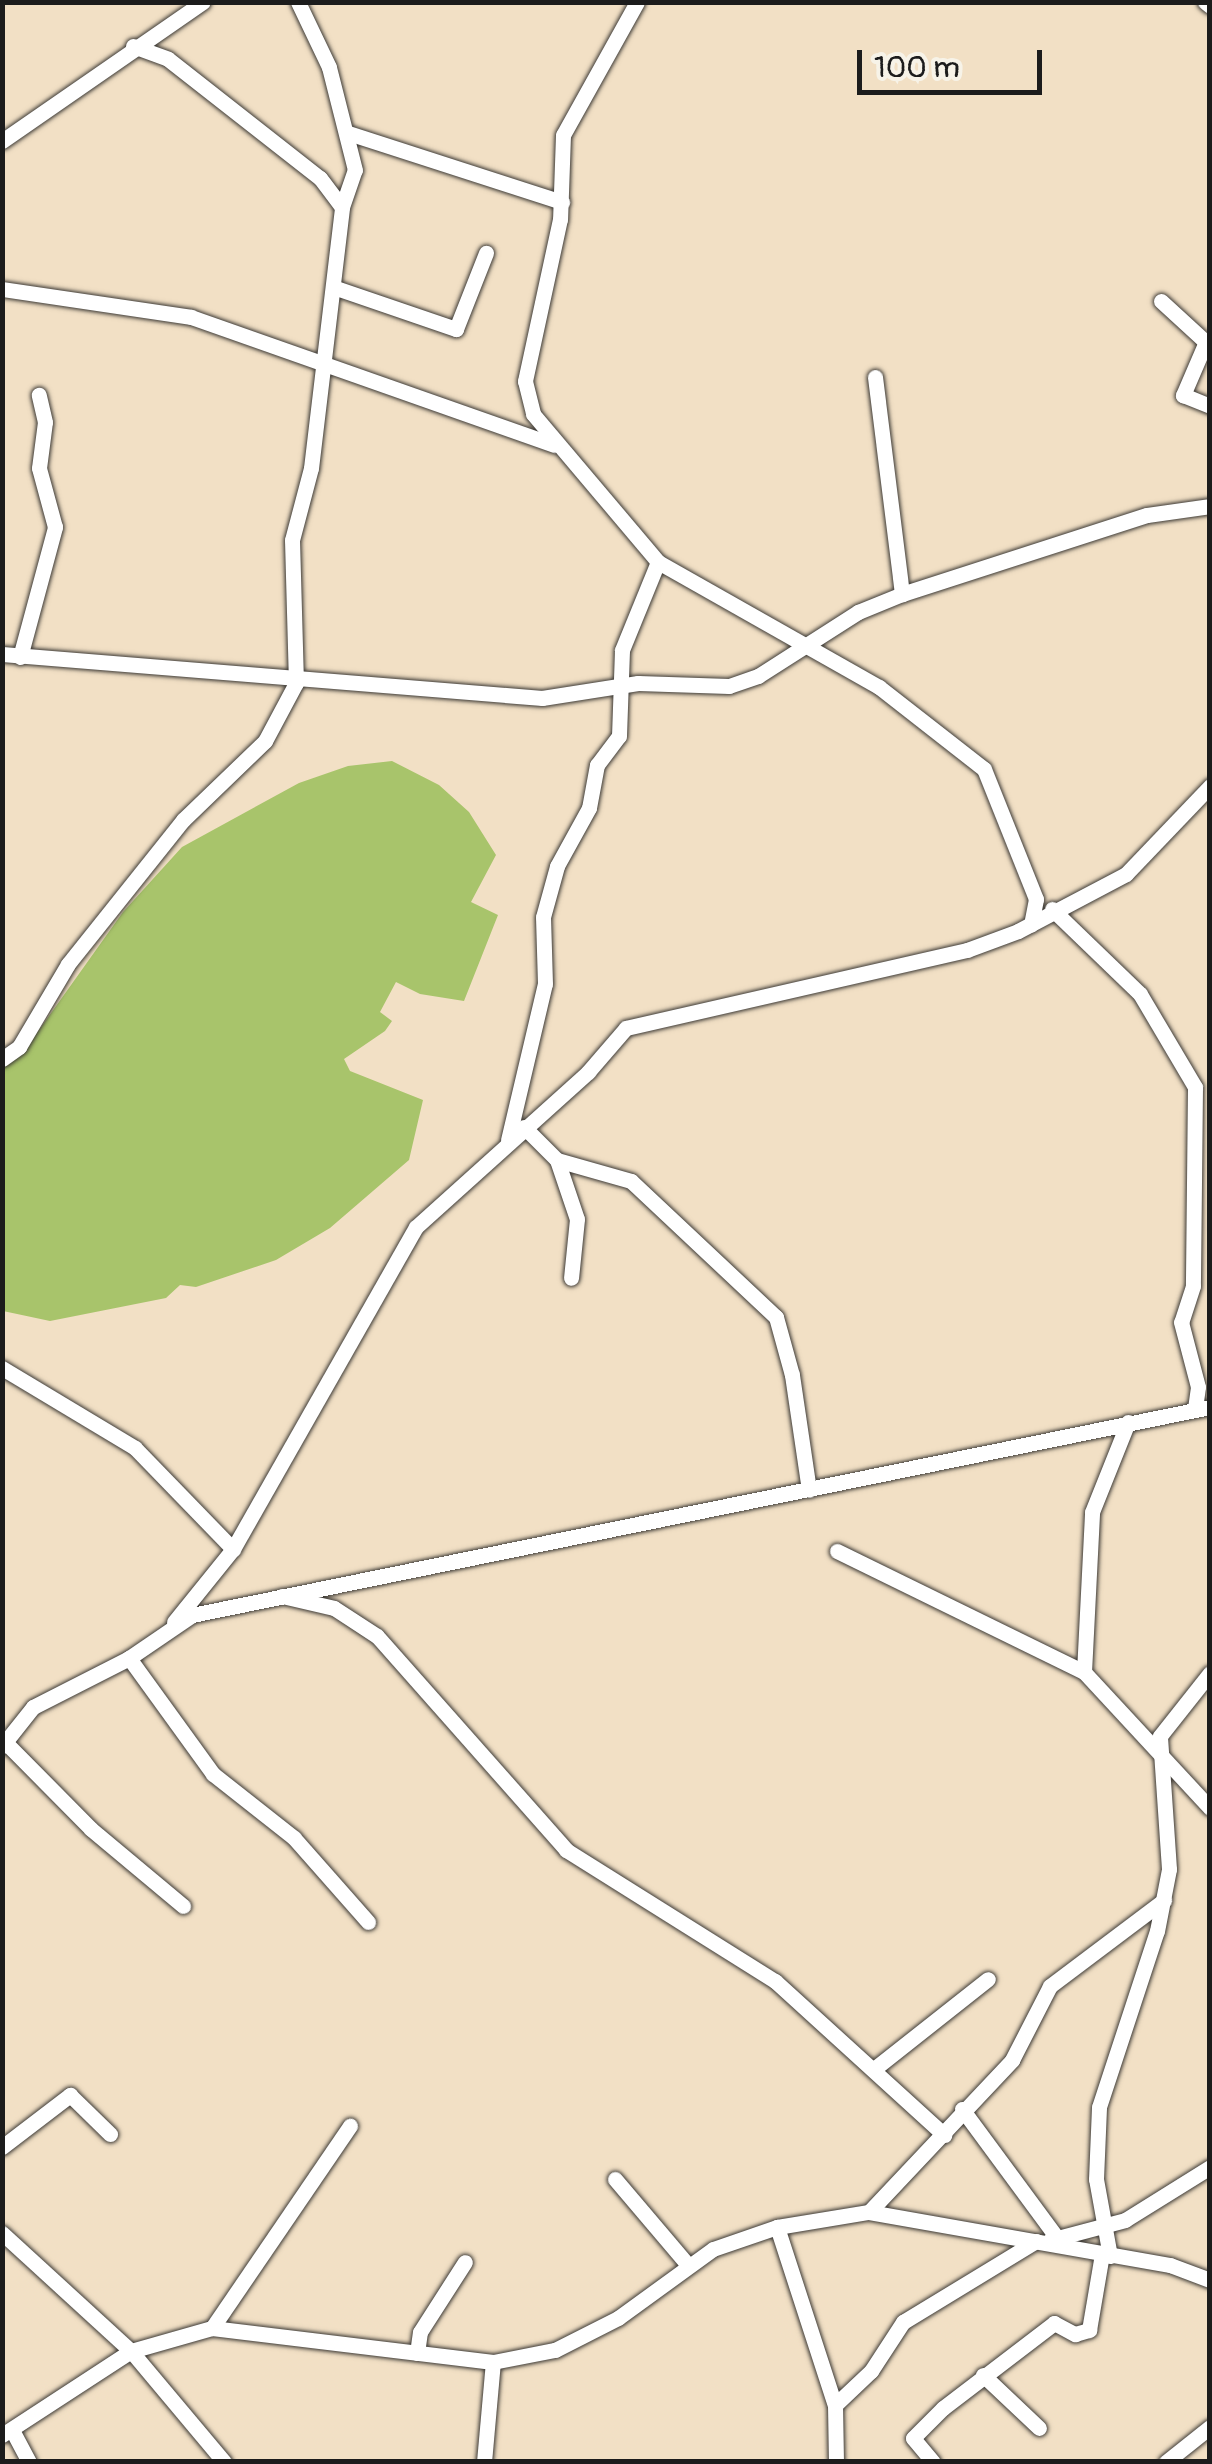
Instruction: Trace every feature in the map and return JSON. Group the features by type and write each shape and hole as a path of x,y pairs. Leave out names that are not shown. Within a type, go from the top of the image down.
{"street":[{"path":"2,141 133,46 203,2"},
{"path":"2,1059 19,1047 68,964 183,820 265,741 296,683 292,540 310,468 336,288 342,207 355,170 330,67 298,2"},
{"path":"637,2 563,135 562,202 525,380 539,426 658,562 782,627 805,647 878,687 984,769 1036,899 1031,925"},
{"path":"133,46 168,59 320,178 342,207"},
{"path":"348,134 562,202"},
{"path":"336,288 456,329 486,253"},
{"path":"2,289 152,308 324,362 560,448"},
{"path":"1162,301 1207,345 1183,395 1210,406"},
{"path":"876,377 902,594"},
{"path":"20,658 55,527 40,468 45,422 39,395"},
{"path":"2,654 128,661 296,683 542,698 619,685 729,686 805,647 858,612 902,594 1147,514 1210,506"},
{"path":"508,1140 546,984 543,917 557,866 589,808 597,765 619,736 619,685 626,631 658,562"},
{"path":"184,1906 92,1829 4,1744 33,1708 129,1658 174,1622 233,1549 408,1239 634,1023 968,950 1031,925 1126,874 1210,786"},
{"path":"174,1622 273,1594 808,1490 1202,1408 1181,1322 1193,1286 1195,1087 1140,994 1058,912 1036,899"},
{"path":"524,1126 556,1160 577,1219 571,1278"},
{"path":"556,1160 631,1181 776,1317 792,1374 808,1490"},
{"path":"2,1368 147,1458 233,1549"},
{"path":"1084,1672 1092,1512 1128,1422"},
{"path":"837,1550 1084,1672 1210,1808"},
{"path":"273,1594 334,1608 376,1636 566,1850 775,1981 944,2134"},
{"path":"129,1658 212,1774 294,1838 368,1922"},
{"path":"933,2462 913,2438 984,2375 1054,2323 1075,2334 1089,2330 1106,2255 1096,2178 1099,2107 1164,1900 1170,1844 1159,1752 1170,1714 1210,1673"},
{"path":"869,2212 1012,2060 1050,1986 1164,1900"},
{"path":"874,2069 988,1979"},
{"path":"2,2147 70,2095 110,2134"},
{"path":"962,2109 1045,2240"},
{"path":"212,2328 350,2126"},
{"path":"835,2405 871,2371 903,2322 1045,2240 1104,2228 1165,2200 1210,2167"},
{"path":"615,2179 687,2264"},
{"path":"29,2462 8,2432 131,2352 212,2328 494,2362 576,2342 687,2264 777,2226 869,2212 1045,2240 1210,2280"},
{"path":"777,2226 835,2405 836,2462"},
{"path":"2,2233 131,2352 224,2462"},
{"path":"418,2353 420,2332 464,2262"},
{"path":"484,2462 494,2362"},
{"path":"984,2375 1039,2428"},
{"path":"1166,2462 1210,2428"}],"green space":[{"path":"392,761 439,785 469,812 496,855 471,902 498,915 464,1001 420,994 396,982 380,1012 392,1021 385,1031 344,1059 350,1071 423,1100 409,1160 330,1228 276,1260 196,1287 180,1285 166,1298 50,1321 3,1311 3,1065 39,1030 123,912 182,847 299,783 348,766"}]}
